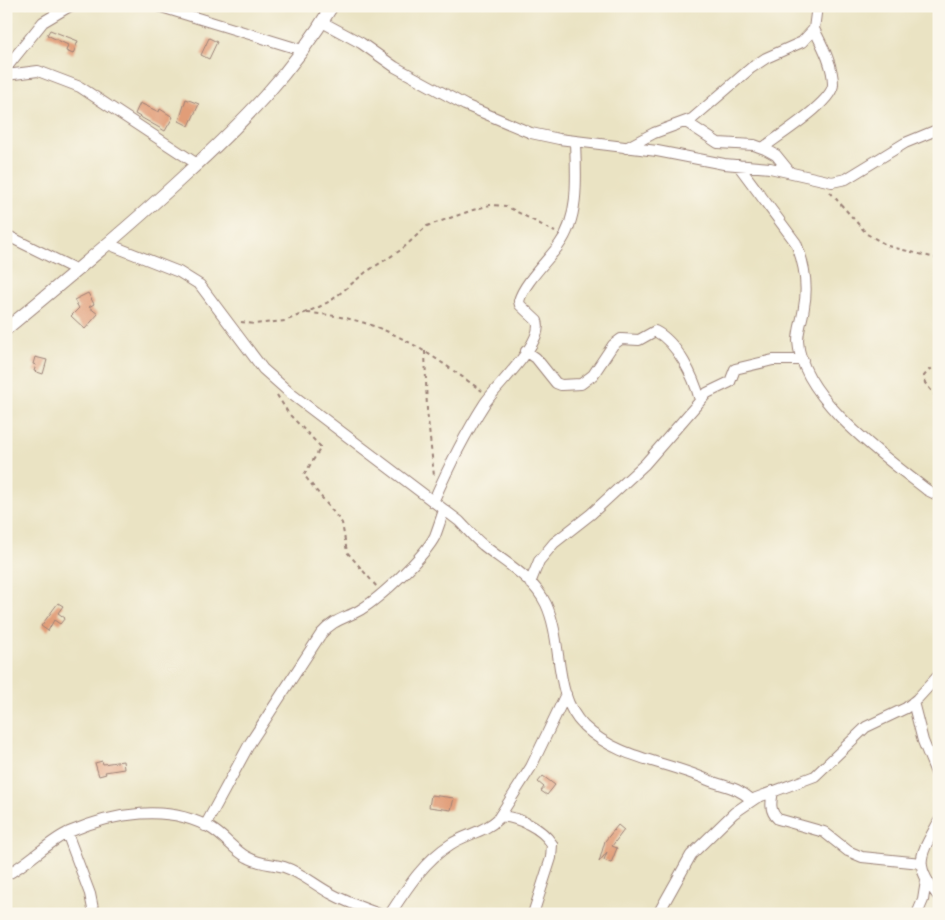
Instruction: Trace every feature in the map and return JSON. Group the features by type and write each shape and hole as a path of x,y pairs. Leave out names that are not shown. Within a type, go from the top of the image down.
{"street":[{"path":"6,68 43,22 70,6"},
{"path":"158,6 302,50"},
{"path":"6,329 108,244 240,124 277,84 332,6"},
{"path":"763,148 818,108 831,94 833,85 832,73 814,29 818,6"},
{"path":"322,22 361,43 395,67 465,105 531,133 575,141 789,171 819,177 832,182 846,179 905,143 939,129"},
{"path":"625,148 654,133 692,119 750,68 766,58 802,42 814,29"},
{"path":"6,74 38,71 80,87 197,164"},
{"path":"686,122 718,143 754,145 763,148 776,155 789,171"},
{"path":"435,498 471,427 490,396 521,362 539,326 533,316 520,305 520,297 564,236 573,213 575,196 575,141"},
{"path":"738,165 796,244 802,256 806,290 798,338 808,372 826,401 861,438 927,490 939,496"},
{"path":"6,235 78,270"},
{"path":"108,244 179,272 200,285 263,369 290,393 435,498 444,510 530,583 546,605 566,694 576,717 584,725 614,748 656,763 693,772 707,780 740,790 752,800"},
{"path":"526,351 536,358 556,383 561,385 581,384 593,375 613,345 620,339 639,340 655,331 685,362 697,387 700,400"},
{"path":"530,583 538,562 554,543 591,514 645,464 700,400 712,389 730,382 735,369 740,366 773,360 803,360"},
{"path":"205,826 250,743 321,634 331,622 360,610 424,553 434,537 444,510"},
{"path":"658,914 690,855 734,813 752,800 816,776 866,727 913,702 939,675"},
{"path":"390,914 410,883 438,852 462,837 491,826 500,816 531,768 566,694"},
{"path":"913,702 923,741 939,780"},
{"path":"773,791 771,805 774,815 778,819 824,832 848,851 862,857 921,863"},
{"path":"6,875 23,866 67,833 108,819 138,814 164,813 189,819 213,829 234,850 248,858 261,864 284,867 332,894 379,914"},
{"path":"500,816 514,818 526,823 539,830 552,844 551,858 533,914"},
{"path":"939,821 924,851 921,863 926,881 939,897"},
{"path":"67,833 90,894 94,914"},
{"path":"917,914 923,900 926,881"}],"path":[{"path":"819,177 866,234 888,246 939,260"},
{"path":"226,320 254,324 271,323 285,321 305,313 332,300 366,272 401,250 427,226 490,205 506,206 564,236"},
{"path":"305,313 329,314 364,322 405,339 490,396"},
{"path":"425,351 427,410 435,498"},
{"path":"939,365 929,370 924,376 929,388 934,394 939,394"},
{"path":"277,394 289,414 320,446 304,475 326,499 342,523 347,552 382,592"}],"building":[{"path":"50,30 78,41 73,54 66,51 68,45 47,35"},
{"path":"209,38 217,42 209,59 201,55"},
{"path":"186,99 199,104 189,126 179,121"},
{"path":"140,103 159,112 160,109 173,117 165,131 135,114"},
{"path":"88,293 94,304 89,307 98,314 85,329 71,316 79,308 74,300"},
{"path":"35,357 47,360 43,374 34,371 36,365 33,364"},
{"path":"58,603 63,606 58,613 65,618 60,624 54,620 48,631 41,626"},
{"path":"102,761 103,764 123,761 124,769 105,772 106,774 99,776 95,763"},
{"path":"543,776 555,785 547,795 541,791 544,787 538,782"},
{"path":"431,795 454,798 451,810 429,807"},
{"path":"618,825 624,830 612,846 617,848 611,863 604,860 607,852 599,862 605,841"}]}
